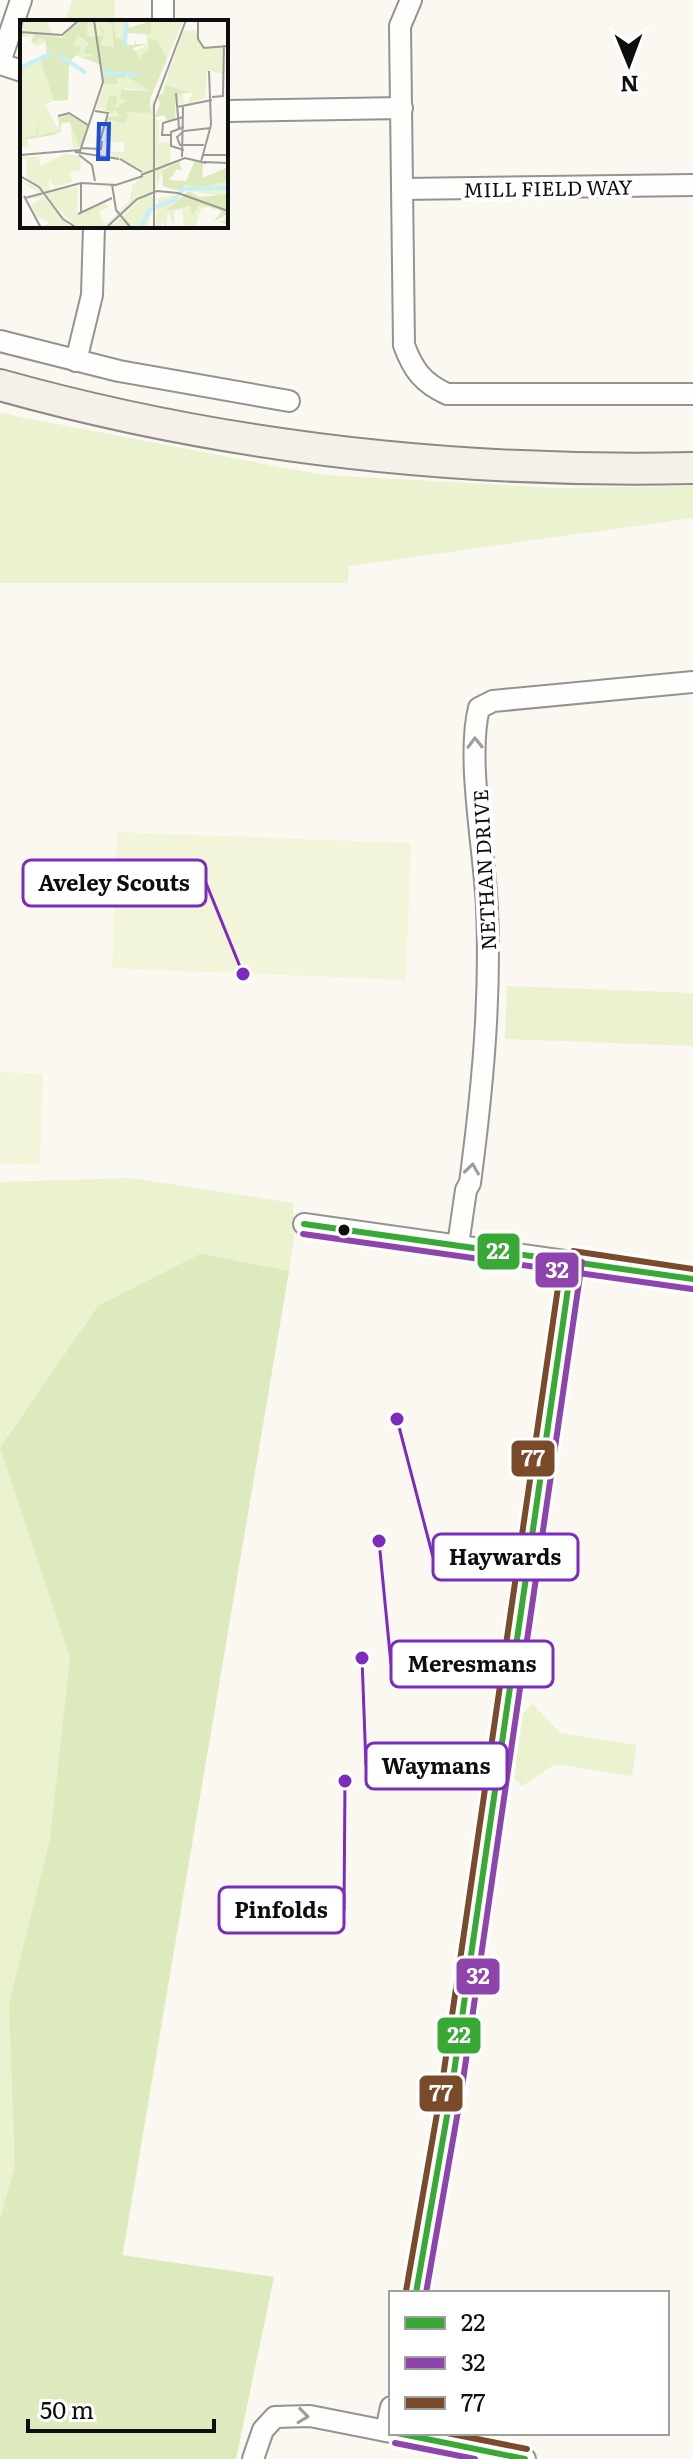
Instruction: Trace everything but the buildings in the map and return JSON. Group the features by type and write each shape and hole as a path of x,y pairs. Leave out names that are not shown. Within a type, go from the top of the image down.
{"main road":[{"path":"0,385 68,404 238,437 402,459 595,470 693,468"}],"street":[{"path":"20,70 0,63 21,0"},
{"path":"411,0 400,26 404,345 411,367 428,385 447,394 693,394"},
{"path":"228,111 402,108"},
{"name":"MILL FIELD WAY","path":"403,189 693,185"},
{"path":"76,361 92,295 94,228"},
{"path":"0,341 76,361 289,401"},
{"name":"NETHAN DRIVE","path":"458,1245 470,1183 486,1041 487,909 474,744 479,708 493,701 693,682"},
{"path":"304,1224 693,1279"},
{"path":"416,2291 451,2093 572,1261"},
{"path":"253,2459 263,2430 275,2417 310,2416 389,2432"},
{"path":"403,2435 485,2455 525,2459"}],"green space":[{"path":"72,0 115,0 115,20 66,20"},
{"path":"0,413 322,475 558,488 693,486 693,518 349,566 348,583 0,583"},
{"path":"117,832 411,843 406,980 112,968"},
{"path":"507,986 693,993 693,1046 505,1039"},
{"path":"0,1072 43,1074 40,1165 0,1163"},
{"path":"130,1178 293,1203 294,1241 123,2255 0,2459 0,1182"},
{"path":"200,1254 289,1271 122,2255 274,2277 236,2459 0,2459 0,2220 15,2167 9,2003 50,1839 70,1658 0,1448 98,1306"},
{"path":"533,1704 560,1733 637,1745 632,1776 555,1764 522,1786 514,1778 523,1713"}],"transit line":[{"name":"22","path":"304,1224 693,1279"},
{"name":"32","path":"303,1234 692,1289"},
{"name":"77","path":"573,1251 693,1269"},
{"name":"77","path":"406,2291 441,2091 562,1260"},
{"name":"22","path":"416,2291 451,2093 572,1261"},
{"name":"32","path":"426,2291 461,2094 582,1262"},
{"name":"22","path":"407,2435 525,2459"},
{"name":"77","path":"457,2435 527,2449"},
{"name":"32","path":"395,2443 475,2459"}],"place":[{"name":"Aveley Scouts","path":"243,974"},
{"name":"Haywards","path":"397,1419"},
{"name":"Meresmans","path":"379,1541"},
{"name":"Waymans","path":"362,1658"},
{"name":"Pinfolds","path":"345,1781"}]}
